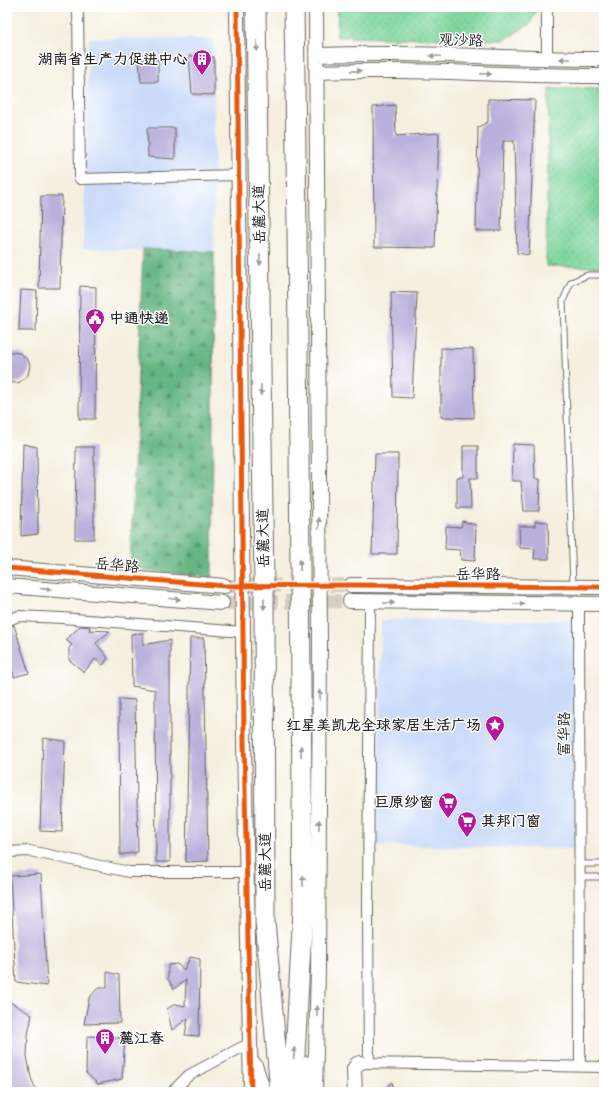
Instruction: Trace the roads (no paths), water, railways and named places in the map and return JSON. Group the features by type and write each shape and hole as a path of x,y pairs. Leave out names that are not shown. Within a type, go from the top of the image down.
{"highway":[{"name":"岳麓大道","path":"256,7 264,585 265,921 280,1092"},
{"path":"293,1092 303,909 294,7"}],"street":[{"path":"78,7 80,179 239,175"},
{"path":"237,7 243,632 251,1092"},
{"path":"315,1092 320,642 316,7"},
{"path":"547,7 547,59"},
{"name":"观沙路","path":"317,55 353,54 604,59"},
{"path":"317,72 353,71 604,76"},
{"name":"岳华路","path":"7,568 225,586"},
{"name":"岳华路","path":"351,585 604,587"},
{"name":"岳华路","path":"7,586 222,603"},
{"name":"岳华路","path":"350,601 604,604"},
{"path":"365,1063 368,910 370,602"},
{"name":"富华路","path":"579,604 580,1066"},
{"path":"7,621 18,616 62,618 243,632"},
{"path":"7,852 30,851 129,872 247,872"},
{"path":"303,909 317,987"},
{"path":"249,1005 265,921"},
{"path":"304,1092 308,1067 316,1038"},
{"path":"172,1092 189,1076 250,1043"},
{"path":"250,1043 264,1092"},
{"path":"355,1092 354,1069 357,1064 365,1063 604,1067"}],"lane":[{"path":"573,587 564,301 571,282 588,275 604,275"},
{"path":"580,864 604,864"},
{"path":"579,877 604,877"}],"tunnel":[{"path":"225,586 351,585"},
{"path":"222,603 350,601"}],"place":[{"name":"湖南省生产力促进中心","path":"202,76"},
{"name":"中通快递","path":"95,335"},
{"name":"红星美凯龙全球家居生活广场","path":"495,742"},
{"name":"巨原纱窗","path":"448,819"},
{"name":"其邦门窗","path":"467,838"},
{"name":"麓江春","path":"105,1055"}]}
